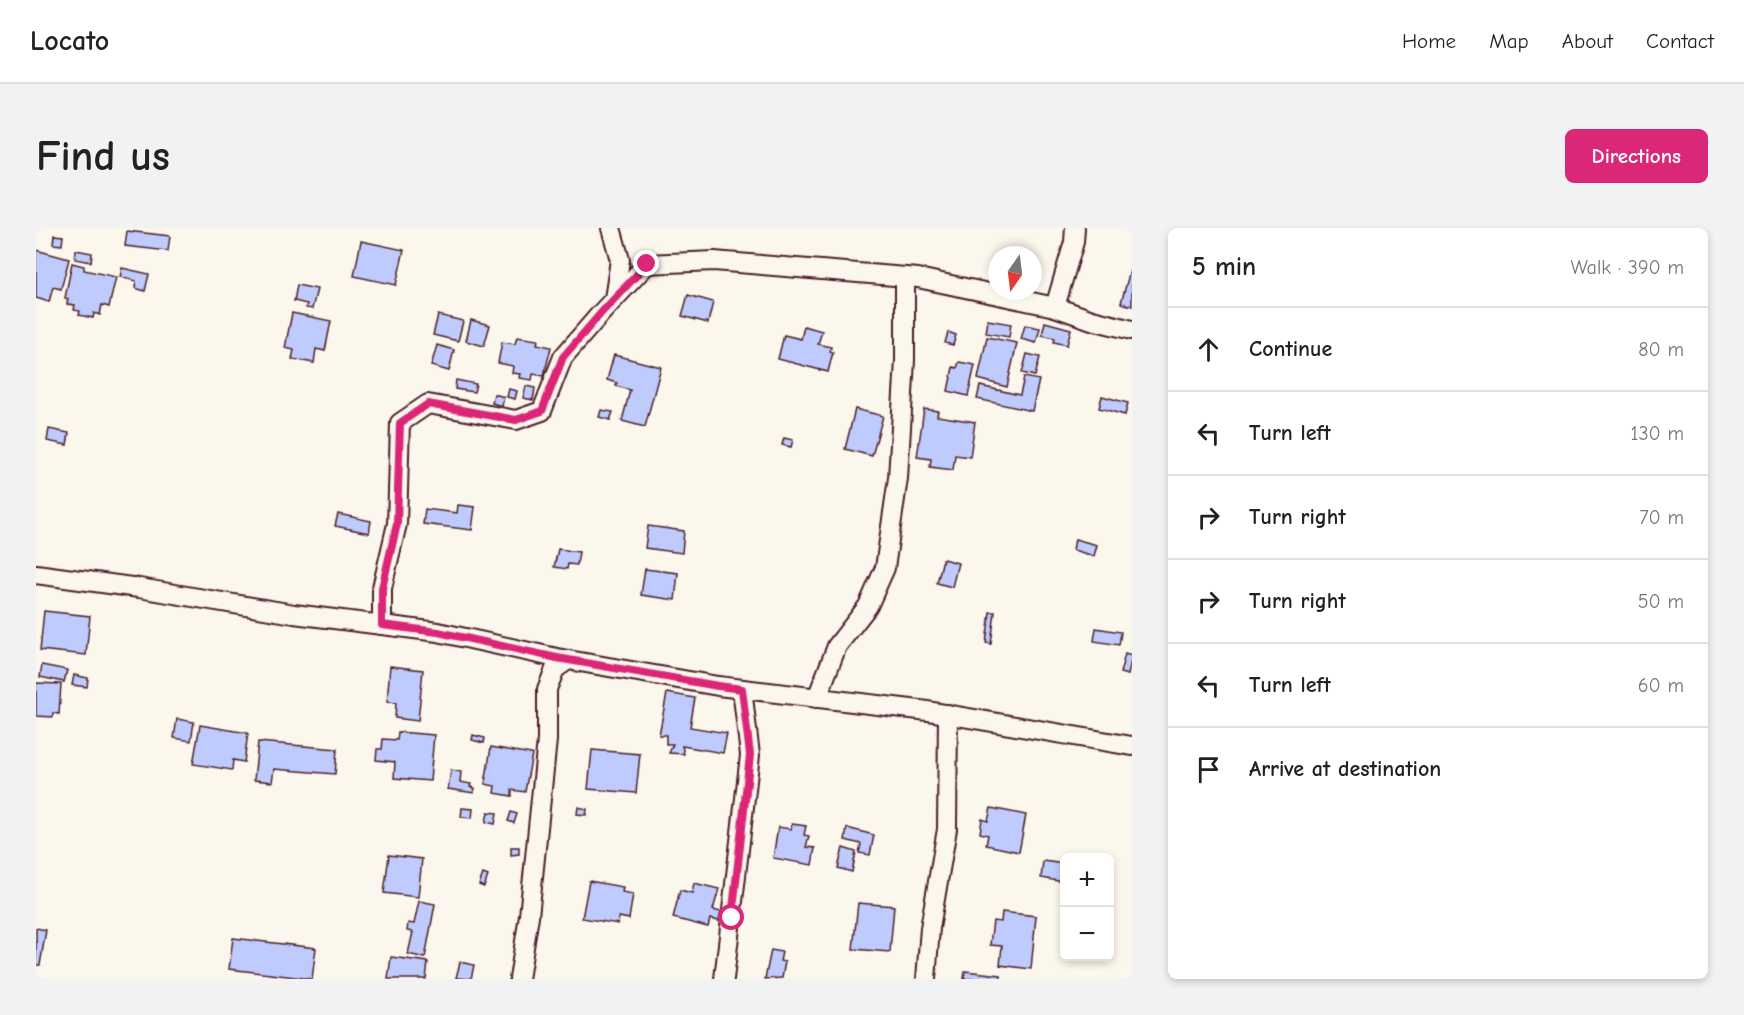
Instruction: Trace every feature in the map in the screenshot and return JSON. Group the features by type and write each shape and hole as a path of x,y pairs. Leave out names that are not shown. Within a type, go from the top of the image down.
{"street":[{"path":"611,228 620,260 614,299"},
{"path":"1055,307 1074,242 1075,228"},
{"path":"382,625 382,588 397,524 400,423 428,404 516,420 542,411 563,357 647,264 714,261 918,278 1055,307 1092,320 1132,330"},
{"path":"817,698 837,646 868,606 885,568 898,478 905,360 905,277"},
{"path":"36,574 139,588 294,614 438,632 568,660 718,686 948,714 1132,746"},
{"path":"519,979 529,916 545,752 547,689 555,669 568,660"},
{"path":"724,979 750,755 742,689"},
{"path":"926,979 930,928 947,829 948,714"}],"building":[{"path":"127,231 170,236 168,251 125,246"},
{"path":"54,235 63,236 62,245 53,244"},
{"path":"361,241 404,250 396,285 354,276"},
{"path":"36,250 69,259 61,289 53,287 49,302 36,298"},
{"path":"76,250 92,253 91,262 75,259"},
{"path":"72,263 84,266 84,270 116,277 109,307 102,305 100,315 94,313 93,318 79,315 80,311 74,310 75,305 67,304 68,299 65,298"},
{"path":"1132,267 1132,306 1121,303"},
{"path":"122,268 149,274 145,291 135,288 136,281 120,277"},
{"path":"297,285 317,289 312,309 306,308 307,304 294,301"},
{"path":"688,295 713,302 708,323 682,316"},
{"path":"292,313 331,321 325,351 316,349 314,363 292,359 294,350 285,348"},
{"path":"438,315 463,321 458,341 433,335"},
{"path":"471,320 490,325 484,346 466,341"},
{"path":"988,320 1011,324 1009,337 986,333"},
{"path":"1045,322 1071,329 1067,345 1054,342 1055,338 1042,335"},
{"path":"1025,325 1040,328 1036,343 1021,339"},
{"path":"804,326 822,331 818,344 831,347 830,352 833,352 828,372 778,359 784,335 801,339"},
{"path":"948,332 956,335 953,345 945,343"},
{"path":"517,337 538,340 537,344 551,347 544,376 533,374 532,380 519,378 520,374 512,373 513,366 498,363 502,342 515,344"},
{"path":"987,337 1017,343 1007,387 978,379"},
{"path":"437,345 454,350 449,371 431,366"},
{"path":"1027,354 1040,357 1035,376 1022,373"},
{"path":"614,355 661,367 645,427 622,421 630,390 616,386 617,383 607,380"},
{"path":"959,362 975,365 968,396 948,391 953,367 957,368"},
{"path":"1024,377 1039,380 1032,411 977,399 980,386 1020,395"},
{"path":"456,380 476,384 474,392 455,389"},
{"path":"526,386 535,388 533,400 523,398"},
{"path":"509,389 517,391 515,399 507,397"},
{"path":"494,394 504,397 502,406 492,403"},
{"path":"1102,396 1128,403 1125,415 1099,408"},
{"path":"855,409 883,416 872,456 845,449"},
{"path":"924,409 938,411 937,416 975,422 970,457 955,455 953,470 930,467 931,459 917,457"},
{"path":"601,410 613,412 610,420 599,417"},
{"path":"49,429 69,433 67,445 47,441"},
{"path":"784,438 793,440 791,447 782,445"},
{"path":"458,505 475,507 472,530 423,524 425,509 457,513"},
{"path":"338,514 371,521 369,533 335,526"},
{"path":"648,526 684,531 682,553 645,548"},
{"path":"1075,539 1097,545 1094,556 1073,550"},
{"path":"558,549 579,552 577,565 568,564 567,569 554,567"},
{"path":"943,559 958,563 952,587 937,583"},
{"path":"645,569 678,573 675,600 641,595"},
{"path":"44,611 90,616 86,655 40,650"},
{"path":"990,612 995,612 991,644 986,643"},
{"path":"1096,628 1121,632 1119,645 1094,641"},
{"path":"1125,654 1132,656 1128,675 1120,673"},
{"path":"42,665 67,670 64,682 40,677"},
{"path":"390,666 423,670 418,721 395,718 396,703 387,702"},
{"path":"74,675 88,678 87,687 72,685"},
{"path":"36,683 61,684 59,714 53,713 53,717 36,716"},
{"path":"667,693 695,698 690,727 727,733 723,753 682,746 684,754 669,753 673,744 666,744 666,735 659,735"},
{"path":"177,719 194,722 191,741 174,738"},
{"path":"200,725 248,733 244,762 233,760 232,770 193,764"},
{"path":"398,732 434,735 430,781 394,778 395,762 376,760 377,749 382,749 383,739 397,740"},
{"path":"473,735 485,738 484,743 472,740"},
{"path":"258,742 337,749 335,774 274,769 272,782 254,780"},
{"path":"491,747 532,754 525,792 512,790 512,796 494,793 495,786 485,784"},
{"path":"592,750 640,754 636,793 588,789"},
{"path":"451,770 461,772 460,782 471,784 470,787 475,788 474,793 448,789"},
{"path":"578,807 587,809 586,815 577,814"},
{"path":"462,808 473,809 472,818 461,817"},
{"path":"991,808 1026,815 1019,852 986,845 988,835 980,833 982,819 988,821"},
{"path":"488,812 497,813 495,824 486,822"},
{"path":"511,812 517,814 514,823 508,821"},
{"path":"792,824 806,826 804,835 809,836 806,847 815,848 812,865 773,858 778,827 791,829"},
{"path":"847,828 874,835 870,855 859,853 861,844 845,840"},
{"path":"511,847 519,847 519,854 511,855"},
{"path":"843,848 856,852 852,872 838,868"},
{"path":"389,855 422,859 418,897 384,893"},
{"path":"1043,861 1060,863 1060,881 1041,878"},
{"path":"483,874 488,876 484,887 479,885"},
{"path":"589,881 623,887 622,892 633,894 629,919 619,917 618,924 582,918"},
{"path":"694,883 719,889 713,910 721,912 719,921 710,919 708,927 673,918 680,890 692,893"},
{"path":"419,901 435,904 425,958 408,954 413,932 407,931 408,923 414,924"},
{"path":"858,903 894,906 890,952 853,949"},
{"path":"1002,912 1036,916 1031,969 1000,965 1002,946 990,945 993,921 1001,922"},
{"path":"36,928 46,930 40,965 36,965"},
{"path":"233,938 316,948 312,979 229,969"},
{"path":"771,950 782,952 780,961 785,962 782,978 765,979"},
{"path":"391,957 428,962 426,979 388,979"},
{"path":"460,962 474,965 471,979 456,978"},
{"path":"965,971 1001,975 1001,979 964,979"}],"route":[{"path":"647,264 563,357 542,411 516,420 428,404 400,423 397,524 382,588 382,625 438,632 557,658 742,689 750,755 732,918"}]}
